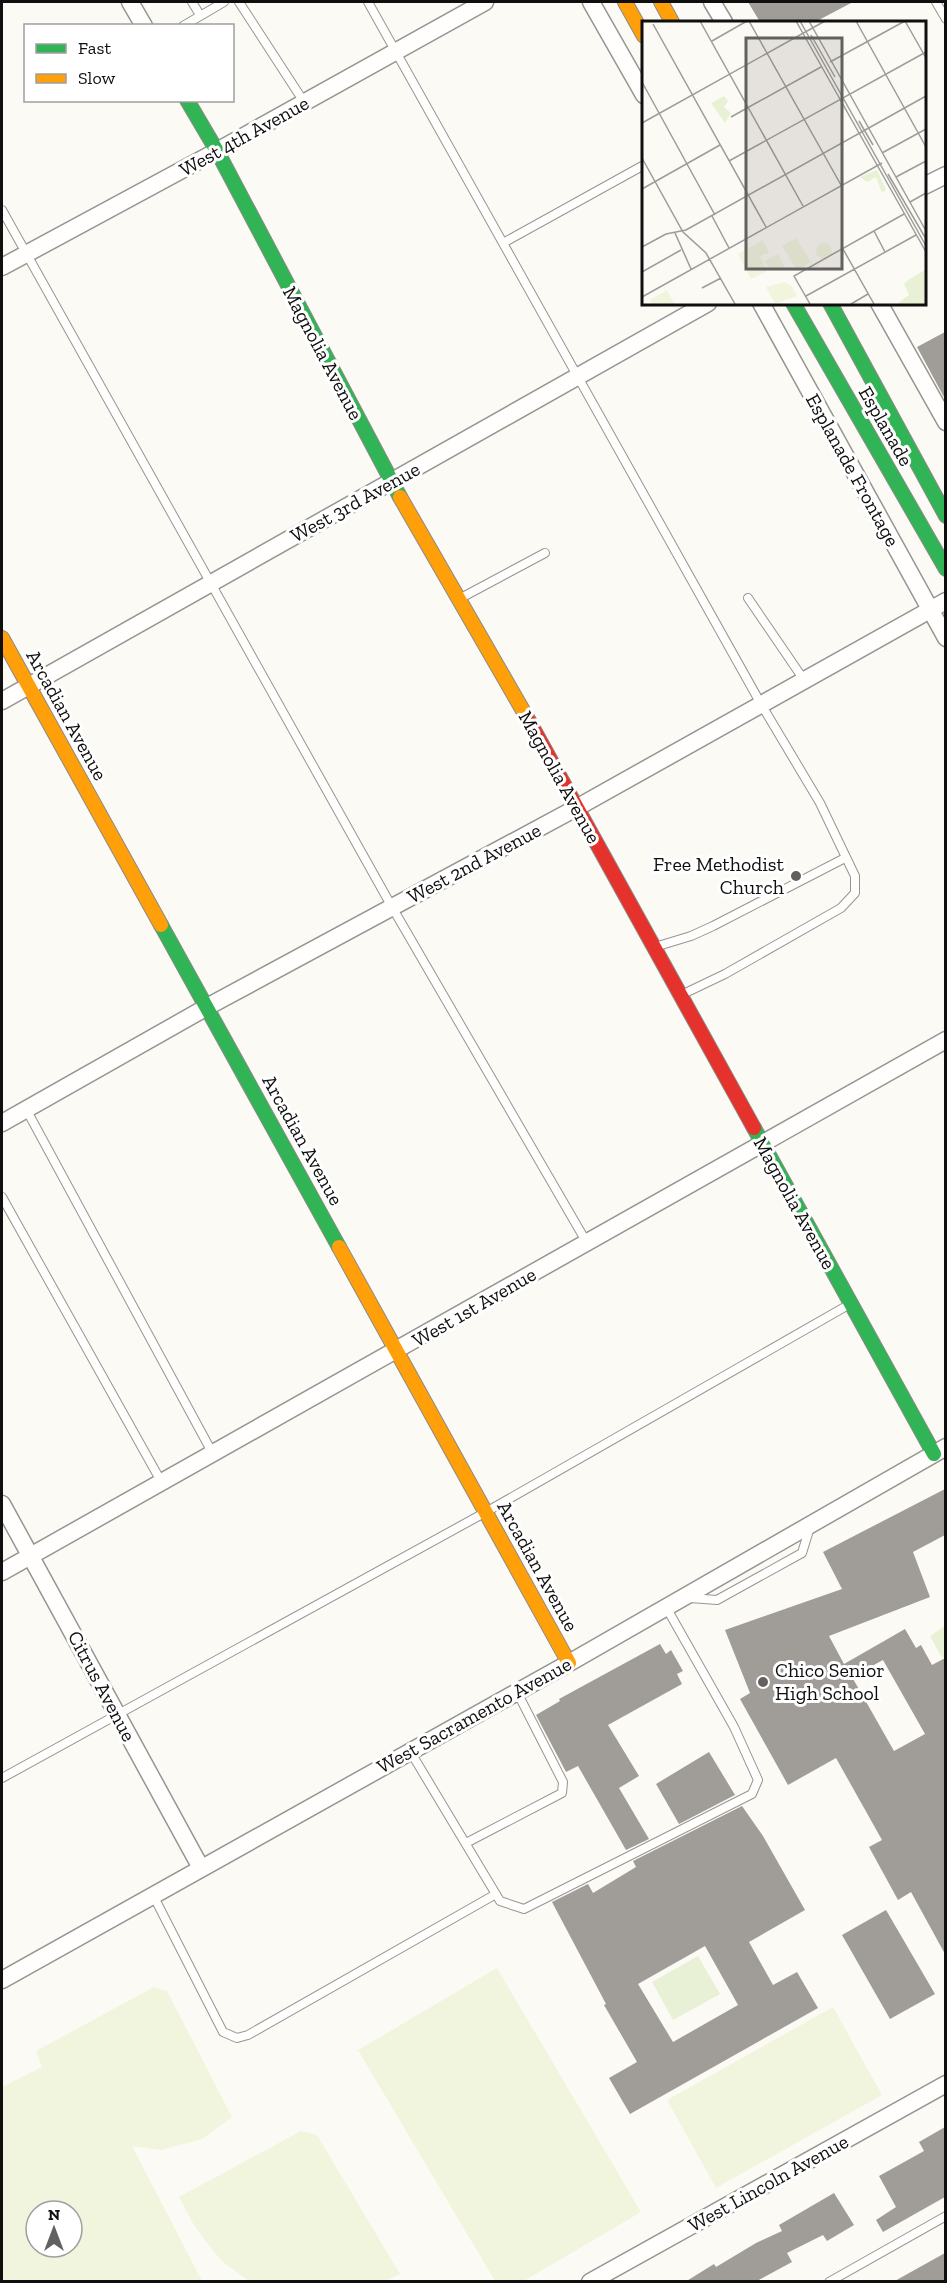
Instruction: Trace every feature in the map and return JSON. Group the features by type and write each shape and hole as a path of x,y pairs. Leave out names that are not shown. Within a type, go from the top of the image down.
{"street":[{"path":"130,2 143,24"},
{"name":"West 4th Avenue","path":"2,267 485,2"},
{"path":"591,2 642,91"},
{"path":"625,2 642,32"},
{"path":"660,2 671,21"},
{"path":"712,2 723,21"},
{"name":"Magnolia Avenue","path":"188,102 217,151 391,481 578,807 851,1303 940,1450"},
{"path":"926,185 945,175"},
{"name":"West 3rd Avenue","path":"2,701 706,304"},
{"name":"Esplanade Frontage","path":"761,304 945,638"},
{"name":"Esplanade","path":"794,304 945,569"},
{"name":"Esplanade","path":"831,304 945,516"},
{"path":"880,304 945,422"},
{"name":"West 2nd Avenue","path":"2,1122 207,1007 578,807 945,600"},
{"name":"Arcadian Avenue","path":"2,638 569,1662"},
{"name":"West 1st Avenue","path":"2,1572 945,1040"},
{"name":"West Sacramento Avenue","path":"2,1980 517,1692 940,1450"},
{"name":"Citrus Avenue","path":"2,1504 201,1868"},
{"name":"West Lincoln Avenue","path":"590,2282 945,2084"}],"lane":[{"path":"192,2 200,15"},
{"path":"186,24 224,2"},
{"path":"239,2 304,102"},
{"path":"368,2 761,704 820,803 855,876 855,893 841,908 725,974 681,996"},
{"path":"936,2 945,19"},
{"path":"503,243 642,166"},
{"path":"2,210 392,907 587,1243"},
{"path":"459,600 545,553"},
{"path":"748,598 804,680"},
{"path":"654,947 691,936 713,926 845,858"},
{"path":"26,1108 213,1454"},
{"path":"2,1197 162,1482"},
{"path":"2,1778 486,1512 851,1303"},
{"path":"410,1751 498,1898 524,1909 752,1794 758,1780 734,1727 666,1607"},
{"path":"466,1844 562,1794 563,1782 517,1692"},
{"path":"153,1895 223,2032 237,2038 248,2035 498,1898"},
{"path":"829,2282 945,2216"}],"green space":[{"path":"945,1626 945,1656 942,1658 930,1636"},
{"path":"698,1956 720,1994 673,2020 652,1982"},
{"path":"497,1968 641,2212 524,2281 495,2281 358,2050"},
{"path":"154,1987 167,1991 232,2117 202,2139 161,2150 132,2146 202,2281 2,2281 2,2087 42,2067 36,2051"},
{"path":"833,2007 882,2095 716,2188 667,2100"},
{"path":"301,2131 317,2135 400,2274 386,2281 249,2281 225,2264 194,2225 179,2197"}],"building":[{"path":"748,2 853,2 817,21 759,21"},
{"path":"945,332 945,399 917,347"},
{"path":"945,1489 945,1535 913,1552 930,1597 829,1636 844,1664 905,1629 916,1648 921,1645 932,1665 945,1658 945,1954 911,1892 898,1900 869,1847 882,1840 836,1758 788,1785 740,1699 750,1693 725,1630 842,1589 823,1552","holes":["883,1660 925,1734 894,1751 852,1677"]},
{"path":"660,1644 666,1654 671,1650 683,1671 677,1674 682,1684 608,1725 639,1776 619,1788 649,1839 626,1850 578,1766 566,1772 536,1715 560,1701 559,1699"},
{"path":"709,1752 735,1795 679,1824 656,1784"},
{"path":"742,1806 763,1836 805,1910 749,1942 773,1985 797,1972 818,2008 630,2114 609,2078 637,2062 604,2005 606,2004 552,1902 588,1884 593,1893 636,1867 633,1861","holes":["705,1946 738,2005 673,2042 638,1984"]},
{"path":"886,1910 935,1994 890,2019 842,1935"},
{"path":"945,2127 945,2197 883,2232 876,2220 896,2207 879,2176 924,2151 919,2142"},
{"path":"834,2193 854,2225 827,2241 823,2235 787,2253 792,2262 755,2282 685,2282 714,2264 716,2267 756,2243 782,2231 779,2225"},
{"path":"945,2253 945,2282 893,2282"}],"traffic: fast":[{"path":"188,102 217,151 400,497"},
{"path":"794,304 946,569"},
{"path":"831,304 946,516"},
{"path":"161,925 339,1247"},
{"path":"754,1128 934,1454"}],"traffic: slow":[{"path":"625,2 642,32"},
{"path":"661,2 671,21"},
{"path":"400,497 529,721"},
{"path":"2,638 161,925"},
{"path":"339,1247 569,1663"}],"traffic: jam":[{"path":"529,721 754,1128"}],"place":[{"name":"Free Methodist Church","path":"796,876"},
{"name":"Chico Senior High School","path":"763,1682"}]}
